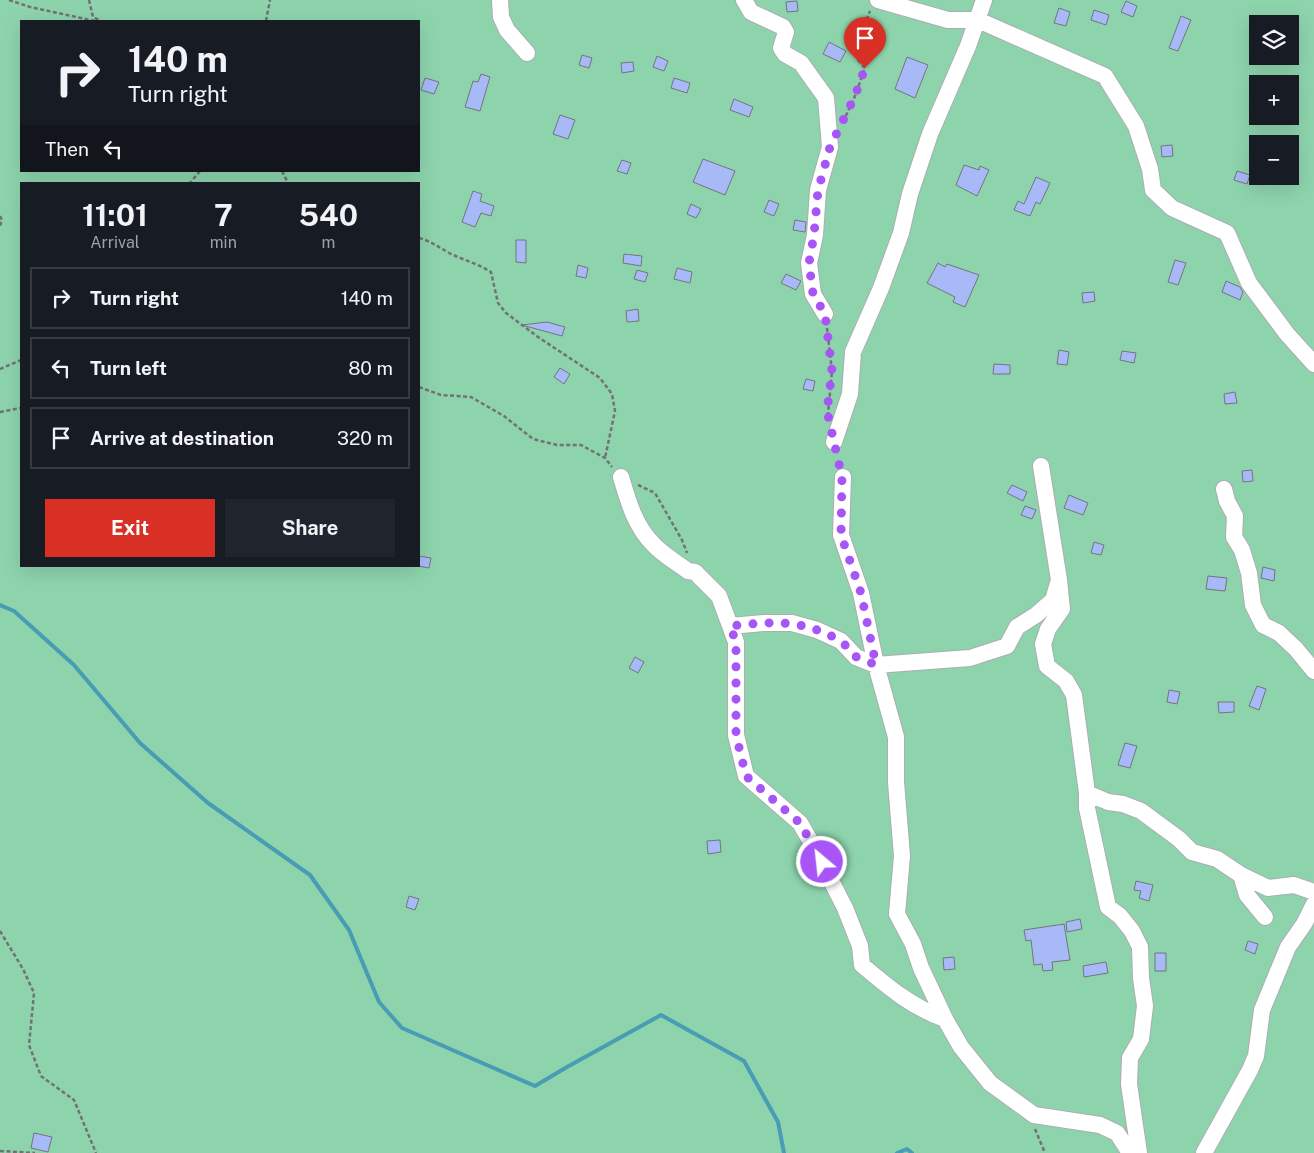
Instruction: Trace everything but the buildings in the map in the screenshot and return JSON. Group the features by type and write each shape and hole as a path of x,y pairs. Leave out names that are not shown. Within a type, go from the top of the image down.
{"street":[{"path":"500,0 500,16 507,30 527,53"},
{"path":"744,0 751,12 783,28 786,32 781,48 785,54 801,63 826,98 830,147 818,190 814,235 809,263 813,294 825,314"},
{"path":"834,442 850,394 853,352 881,288 901,233 910,194 930,134 978,20 984,0"},
{"path":"875,4 948,20 978,20 1105,76 1136,126 1150,170 1153,190 1172,208 1227,233 1249,283 1287,334 1314,364"},
{"path":"1041,466 1062,609 1048,629 1043,644 1047,666 1066,681 1074,695 1087,793 1087,808 1108,907 1120,916 1132,931 1140,947 1141,978 1145,1006 1140,1039 1130,1058 1129,1084 1139,1153"},
{"path":"621,477 627,499 641,530 654,546 688,571 694,572 718,596 736,642 736,735 746,776 800,823 845,908 860,946 862,965 900,996 945,1019"},
{"path":"842,477 841,535 861,593 876,665 896,736 896,782 902,856 897,914 913,944 921,968 945,1019 961,1047 990,1083 1034,1115 1100,1125 1116,1133 1130,1153"},
{"path":"1224,489 1227,501 1236,516 1234,537 1242,550 1249,573 1253,605 1263,624 1279,633 1296,649 1314,671"},
{"path":"730,626 764,622 792,623 817,630 841,641 856,657 876,665 970,658 1007,646 1017,627 1036,615 1053,600 1059,580"},
{"path":"1087,793 1108,802 1123,804 1141,811 1179,839 1192,852 1217,858 1240,875 1268,888 1294,885 1314,892"},
{"path":"1240,875 1248,895 1265,917"},
{"path":"1204,1153 1250,1070 1256,1056 1262,1010 1288,947 1304,924 1314,904"}],"path":[{"path":"9,0 30,7 90,20"},
{"path":"89,0 93,17 98,20"},
{"path":"266,20 270,0"},
{"path":"842,123 855,96 865,68 858,60 862,31 875,4"},
{"path":"191,182 199,172"},
{"path":"0,216 2,220 0,226"},
{"path":"420,238 482,266 491,272 498,302 506,313 538,337 600,378 612,394 615,411 605,458"},
{"path":"825,314 832,371 827,411 829,419"},
{"path":"0,369 20,360"},
{"path":"420,387 441,395 471,397 504,416 533,438 557,445 581,445 605,458 621,477 655,493 682,540 694,572"},
{"path":"0,412 20,408"},
{"path":"0,931 23,969 34,993 29,1045 41,1076 74,1100 96,1153"},
{"path":"1034,1115 1036,1132 1045,1153"},
{"path":"0,1151 35,1153"}],"green space":[{"path":"0,0 1314,0 1314,1153 0,1153"}],"waterway":[{"path":"0,605 14,611 74,665 140,743 208,803 310,875 349,930 379,1002 402,1028 535,1086 661,1015 744,1061 778,1122 784,1153"},
{"path":"897,1153 907,1149 912,1153"}],"route":[{"path":"822,862 800,823 746,776 736,735 736,642 730,626 764,622 792,623 817,630 841,641 856,657 876,665 861,593 841,535 842,477 827,411 832,371 825,314 813,294 809,263 814,235 818,190 830,147 855,96 865,68"}]}
